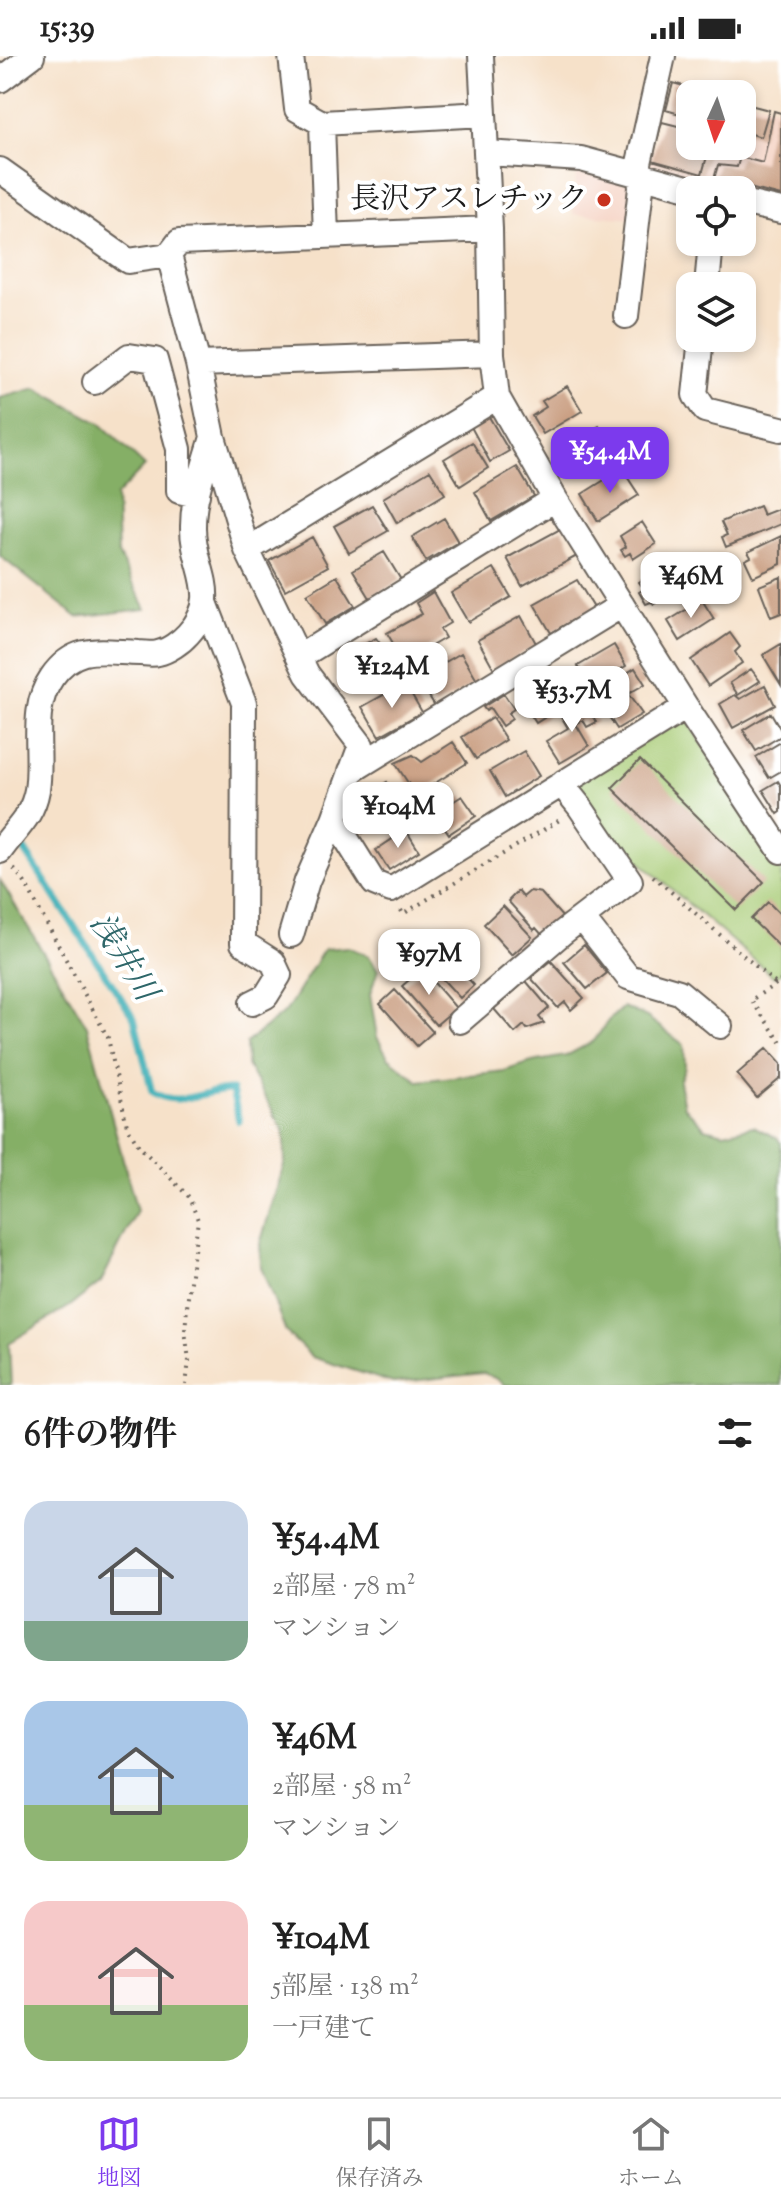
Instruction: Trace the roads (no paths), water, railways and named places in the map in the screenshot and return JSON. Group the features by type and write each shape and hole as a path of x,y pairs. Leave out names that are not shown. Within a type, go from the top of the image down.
{"street":[{"path":"0,80 32,56"},
{"path":"291,56 297,109 322,123 484,114"},
{"path":"481,56 490,229 492,354 497,397 555,499 781,851"},
{"path":"626,316 641,175 639,163 663,56"},
{"path":"322,123 326,236"},
{"path":"486,153 581,159 676,185"},
{"path":"0,170 128,261 169,255 179,242 490,229"},
{"path":"756,205 781,211"},
{"path":"169,255 198,364 213,437 247,550 307,674 361,745 307,881 291,935"},
{"path":"700,352 695,395 705,410 781,429"},
{"path":"198,364 492,354"},
{"path":"95,382 129,356 155,360 179,449 179,491 197,495"},
{"path":"247,550 497,397"},
{"path":"213,437 197,495 192,527 206,605 244,703 243,943 273,962 279,975 266,996 252,1003"},
{"path":"299,657 555,499"},
{"path":"4,856 12,833 24,824 30,812 37,789 40,702 51,679 66,660 82,651 158,653 182,641 195,627 206,605"},
{"path":"351,771 622,605"},
{"path":"334,819 374,883 391,890 686,707"},
{"path":"460,1021 630,881 563,786 564,782"},
{"path":"582,918 628,977 679,992 720,1026"}],"waterway":[{"name":"浅井川","path":"20,843 134,1018 152,1092 162,1097 181,1099 232,1090 239,1121"}],"place":[{"name":"長沢アスレチック","path":"604,200"}]}
